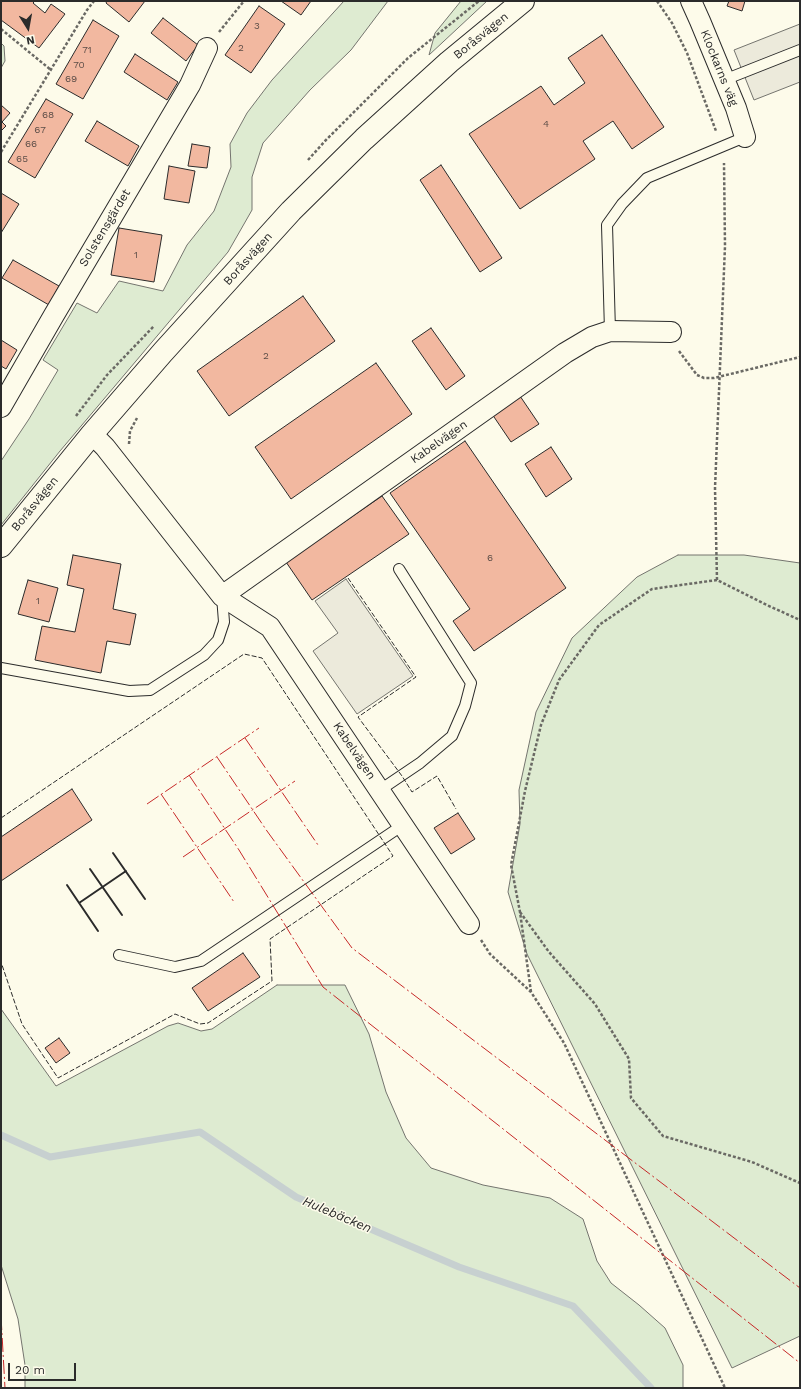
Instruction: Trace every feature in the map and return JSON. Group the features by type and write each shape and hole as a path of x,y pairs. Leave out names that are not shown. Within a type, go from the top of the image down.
{"street":[{"name":"Boråsvägen","path":"1,546 92,434 163,352 291,211 364,139 449,62 523,1"},
{"name":"Klockarns väg","path":"691,1 736,108 745,137"},
{"name":"Solstensgärdet","path":"1,407 190,85 207,48"},
{"name":"Kabelvägen","path":"222,596 566,353 592,337 610,331 671,332"},
{"name":"Kabelvägen","path":"92,434 106,447 222,596 270,627 469,924"}],"lane":[{"path":"724,80 800,50"},
{"path":"610,331 607,225 622,204 647,178 745,137"},
{"path":"380,790 420,763 452,736 465,706 471,683 399,569"},
{"path":"1,668 129,691 150,690 204,655 218,640 224,622 222,596"},
{"path":"119,955 175,967 201,961 404,825"}],"path":[{"path":"1,152 87,10 94,1"},
{"path":"207,48 244,1"},
{"path":"657,1 672,23 687,53 722,147 724,161 725,246 721,309 720,376 715,488 717,580"},
{"path":"1,29 51,70"},
{"path":"671,332 677,348 697,375 704,378 720,376 800,357"},
{"path":"531,992 520,912 511,865 525,791 541,726 559,680 599,625 652,589 717,580 800,620"},
{"path":"520,912 550,952 595,1004 629,1059 631,1098 663,1136 752,1162 800,1183"},
{"path":"469,924 490,954 531,992 564,1043 725,1388"}],"green space":[{"path":"344,1 388,1 351,50 310,90 263,143 252,177 252,210 228,252 60,451 1,525 1,461 29,419 58,370 43,360 77,303 97,313 119,281 163,291 187,245 214,211 231,167 230,144 247,113 272,80"},
{"path":"461,1 487,1 429,55 435,33"},
{"path":"1,43 4,46 5,61 1,68"},
{"path":"678,555 744,555 800,563 800,1336 732,1368 527,954 508,892 520,824 519,790 536,712 572,638 637,577"},
{"path":"277,985 345,985 369,1034 386,1092 406,1138 431,1168 483,1185 550,1198 583,1219 597,1261 611,1283 665,1328 683,1365 683,1388 25,1388 25,1365 18,1319 1,1265 1,1009 56,1086 168,1026 178,1023 201,1031 212,1029"}],"shaded area":[{"path":"800,24 800,82 754,100 734,50"},
{"path":"346,579 413,676 357,714 313,651 338,633 315,601"}],"building":[{"path":"1,1 35,1 33,3 45,13 51,4 65,14 39,48 1,20"},
{"path":"107,1 145,1 129,22 106,3"},
{"path":"281,1 311,1 301,15"},
{"path":"729,1 745,1 742,11 727,6"},
{"path":"259,6 285,24 251,73 225,55"},
{"path":"163,18 198,45 186,61 151,33"},
{"path":"93,20 119,36 83,99 56,84"},
{"path":"602,35 664,127 632,149 613,121 583,141 595,159 520,209 469,134 541,86 554,105 585,83 568,58"},
{"path":"135,54 178,82 167,100 124,72"},
{"path":"46,99 73,114 35,178 8,162"},
{"path":"1,105 10,113 2,122 6,126 1,131"},
{"path":"97,121 139,146 128,166 85,141"},
{"path":"192,144 210,147 207,168 188,166"},
{"path":"441,165 502,258 480,272 420,180"},
{"path":"169,166 195,171 189,203 164,199"},
{"path":"1,193 19,204 1,233"},
{"path":"119,228 162,235 154,282 111,275"},
{"path":"13,260 59,286 49,305 2,278"},
{"path":"303,296 335,341 229,416 197,371"},
{"path":"431,328 465,376 446,390 412,341"},
{"path":"1,340 17,350 6,369 1,366"},
{"path":"376,363 412,414 291,499 255,447"},
{"path":"520,396 539,424 511,442 492,414"},
{"path":"465,441 566,588 474,651 453,621 470,609 390,493"},
{"path":"551,447 572,479 546,497 525,464"},
{"path":"382,496 409,534 312,600 286,562"},
{"path":"73,555 121,564 113,609 136,614 130,645 107,641 101,673 35,660 42,626 75,632 84,589 67,585"},
{"path":"28,580 58,588 49,622 18,614"},
{"path":"72,789 92,820 1,881 1,837"},
{"path":"458,813 475,839 451,854 434,828"},
{"path":"243,953 260,977 208,1011 192,988"},
{"path":"59,1038 70,1053 56,1063 45,1048"}],"waterway":[{"name":"Hulebäcken","path":"1,1135 50,1157 200,1132 296,1197 459,1267 573,1306 651,1388"}],"fence":[{"path":"348,578 416,677 358,717 402,776 412,792 437,776 456,809"},
{"path":"1,818 244,654 262,658 393,856 270,939 272,981 208,1023 200,1024 175,1014 58,1078 22,1024 1,962"}],"wall":[{"path":"113,853 145,899"},
{"path":"90,869 122,915"},
{"path":"79,903 126,871"},
{"path":"67,885 98,931"}],"power":[{"path":"147,804 259,728"},
{"path":"245,738 318,845"},
{"path":"217,757 267,831 352,948 800,1288"},
{"path":"189,775 239,850 323,987 800,1363"},
{"path":"183,857 295,781"},
{"path":"161,794 234,902"},
{"path":"1,1316 5,1388"}]}
